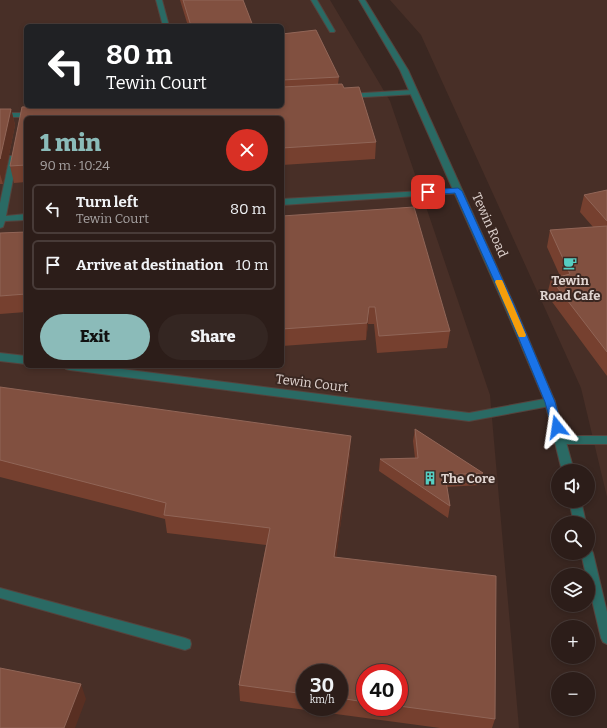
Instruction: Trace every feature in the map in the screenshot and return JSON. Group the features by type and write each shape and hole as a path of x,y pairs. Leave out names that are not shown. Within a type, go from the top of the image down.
{"street":[{"path":"159,0 165,24"},
{"path":"314,0 332,31"},
{"name":"Tewin Road","path":"362,0 404,70 509,305 550,402 566,464"},
{"path":"336,97 414,92"},
{"path":"0,115 24,118"},
{"path":"14,152 1,222 24,217"},
{"path":"284,202 458,191"},
{"path":"0,357 24,360"},
{"name":"Tewin Court","path":"86,368 469,417 550,402"},
{"path":"561,440 607,440"},
{"path":"589,560 607,638"},
{"path":"0,593 185,644"}],"shaded area":[{"path":"0,0 330,0 390,101 490,395 519,728 0,728"},
{"path":"390,0 607,0 607,497 581,388 421,35"}],"building":[{"path":"183,0 243,0 252,24 190,24"},
{"path":"316,30 339,77 284,80 284,34"},
{"path":"342,84 344,88 359,87 376,142 284,148 284,116 24,116 24,165 10,166 22,107 284,108 284,87"},
{"path":"0,109 11,109 0,159"},
{"path":"607,190 607,221 584,195"},
{"path":"414,207 450,331 379,336 375,307 369,307 367,323 284,329 284,216"},
{"path":"607,226 607,352 551,279 570,274 550,230"},
{"path":"24,232 24,294 0,296 0,233"},
{"path":"0,387 351,436 334,557 496,576 495,719 408,707 408,664 356,664 356,701 348,699 348,664 296,664 296,693 239,685 270,528 164,515 166,503 0,460"},
{"path":"415,429 483,473 445,475 450,506 380,459 418,458"},
{"path":"0,668 81,684 64,728 0,728"}],"slow traffic":[{"path":"499,282 522,335"}],"place":[{"name":"Tewin Road Cafe","path":"570,263"},
{"name":"The Core","path":"430,478"}],"route":[{"path":"428,192 458,191 550,402 557,427"}]}
